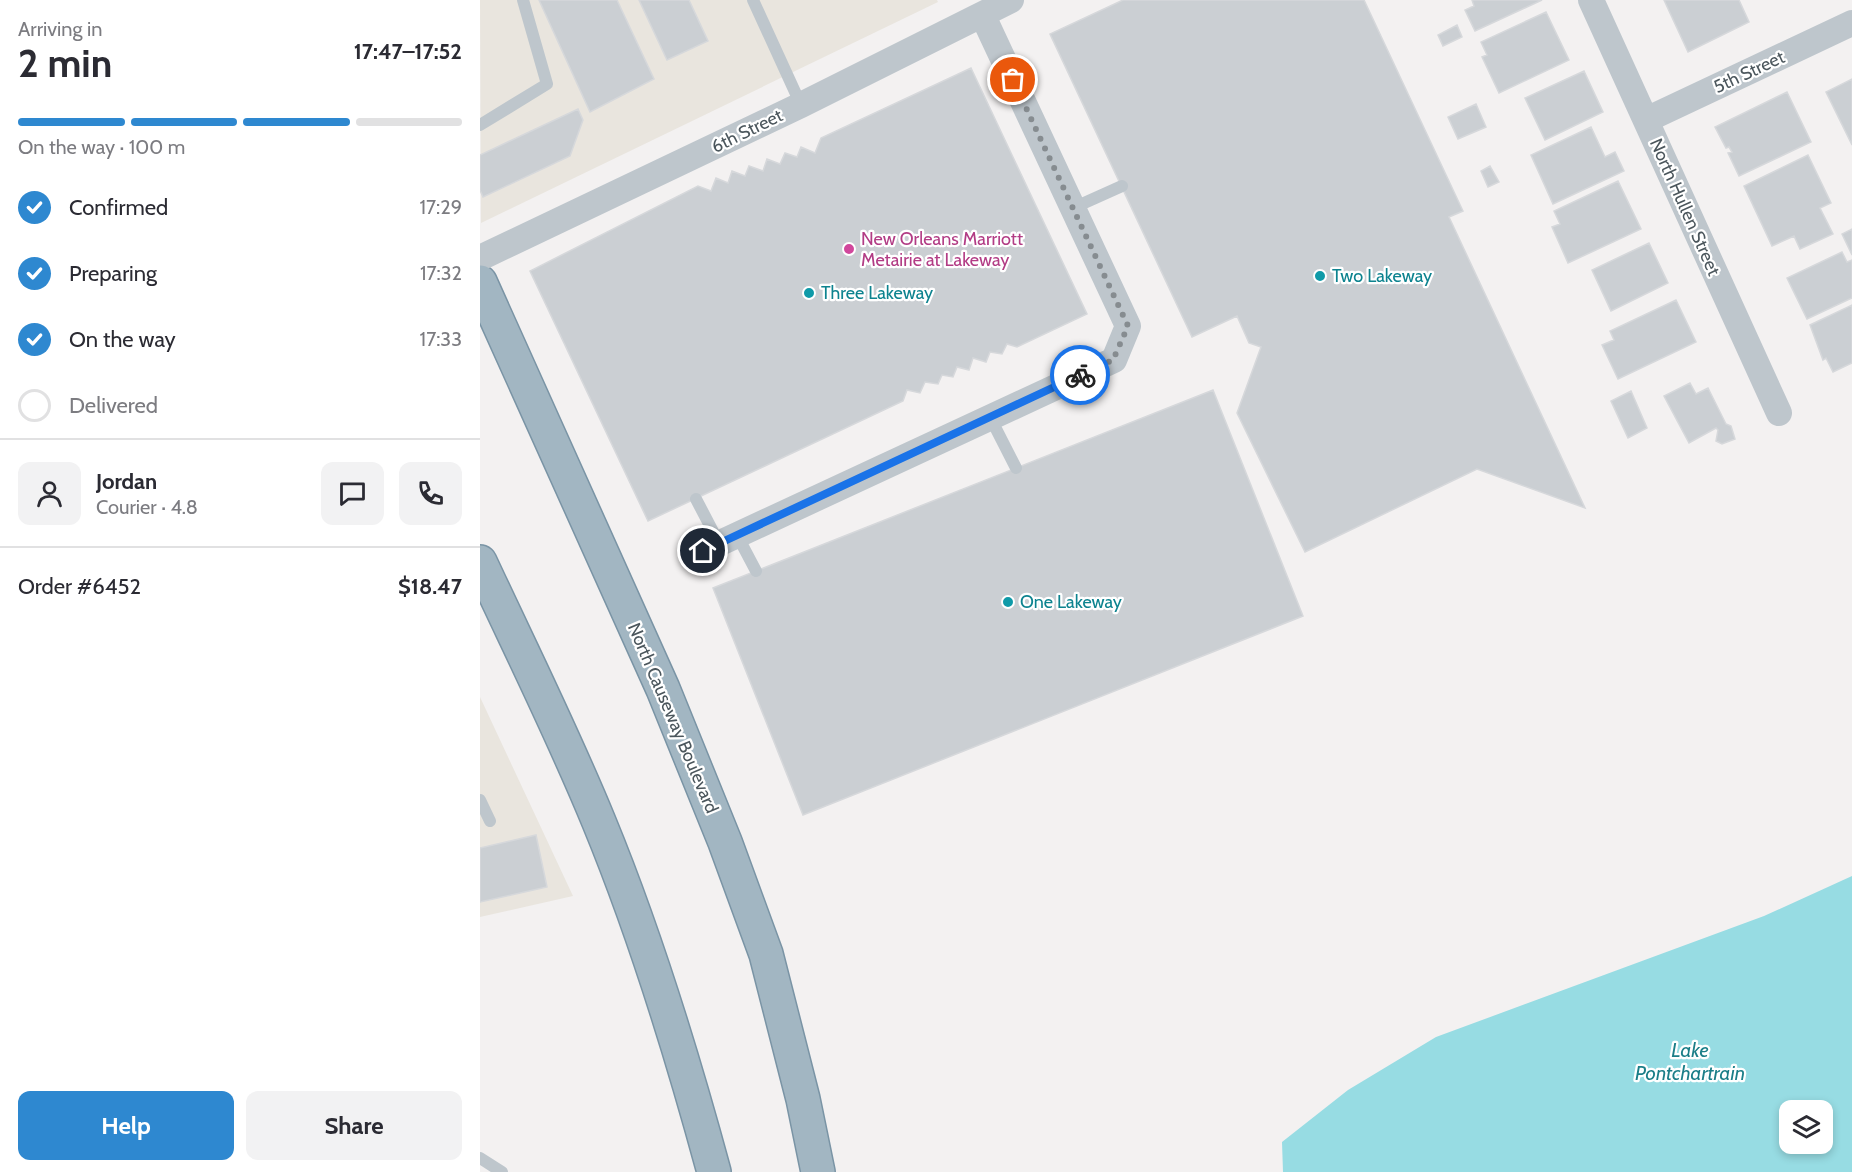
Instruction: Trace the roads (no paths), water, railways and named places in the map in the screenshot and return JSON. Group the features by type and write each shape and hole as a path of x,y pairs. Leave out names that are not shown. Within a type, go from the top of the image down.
{"highway":[{"name":"North Causeway Boulevard","path":"480,282 663,689 737,876 766,954 803,1099 818,1172"},
{"path":"480,562 581,781 616,865 654,969 714,1172"}],"street":[{"name":"6th Street","path":"480,258 801,105 1011,0"},
{"name":"North Hullen Street","path":"1591,0 1779,413"},
{"path":"720,543 1113,360 1128,326 983,16"},
{"name":"5th Street","path":"1646,120 1852,23"}],"lane":[{"path":"480,125 547,84 523,0"},
{"path":"753,0 801,105"},
{"path":"1073,208 1122,186"},
{"path":"990,417 1016,468"},
{"path":"696,499 720,543 756,571"},
{"path":"480,800 490,821"},
{"path":"480,1158 502,1172"}],"water":[{"name":"Lake Pontchartrain","path":"1852,876 1852,1172 1283,1172 1282,1142 1348,1090 1436,1037 1764,916"}],"place":[{"name":"New Orleans Marriott Metairie at Lakeway","path":"849,249"},
{"name":"Two Lakeway","path":"1320,276"},
{"name":"Three Lakeway","path":"809,293"},
{"name":"One Lakeway","path":"1008,602"}]}
